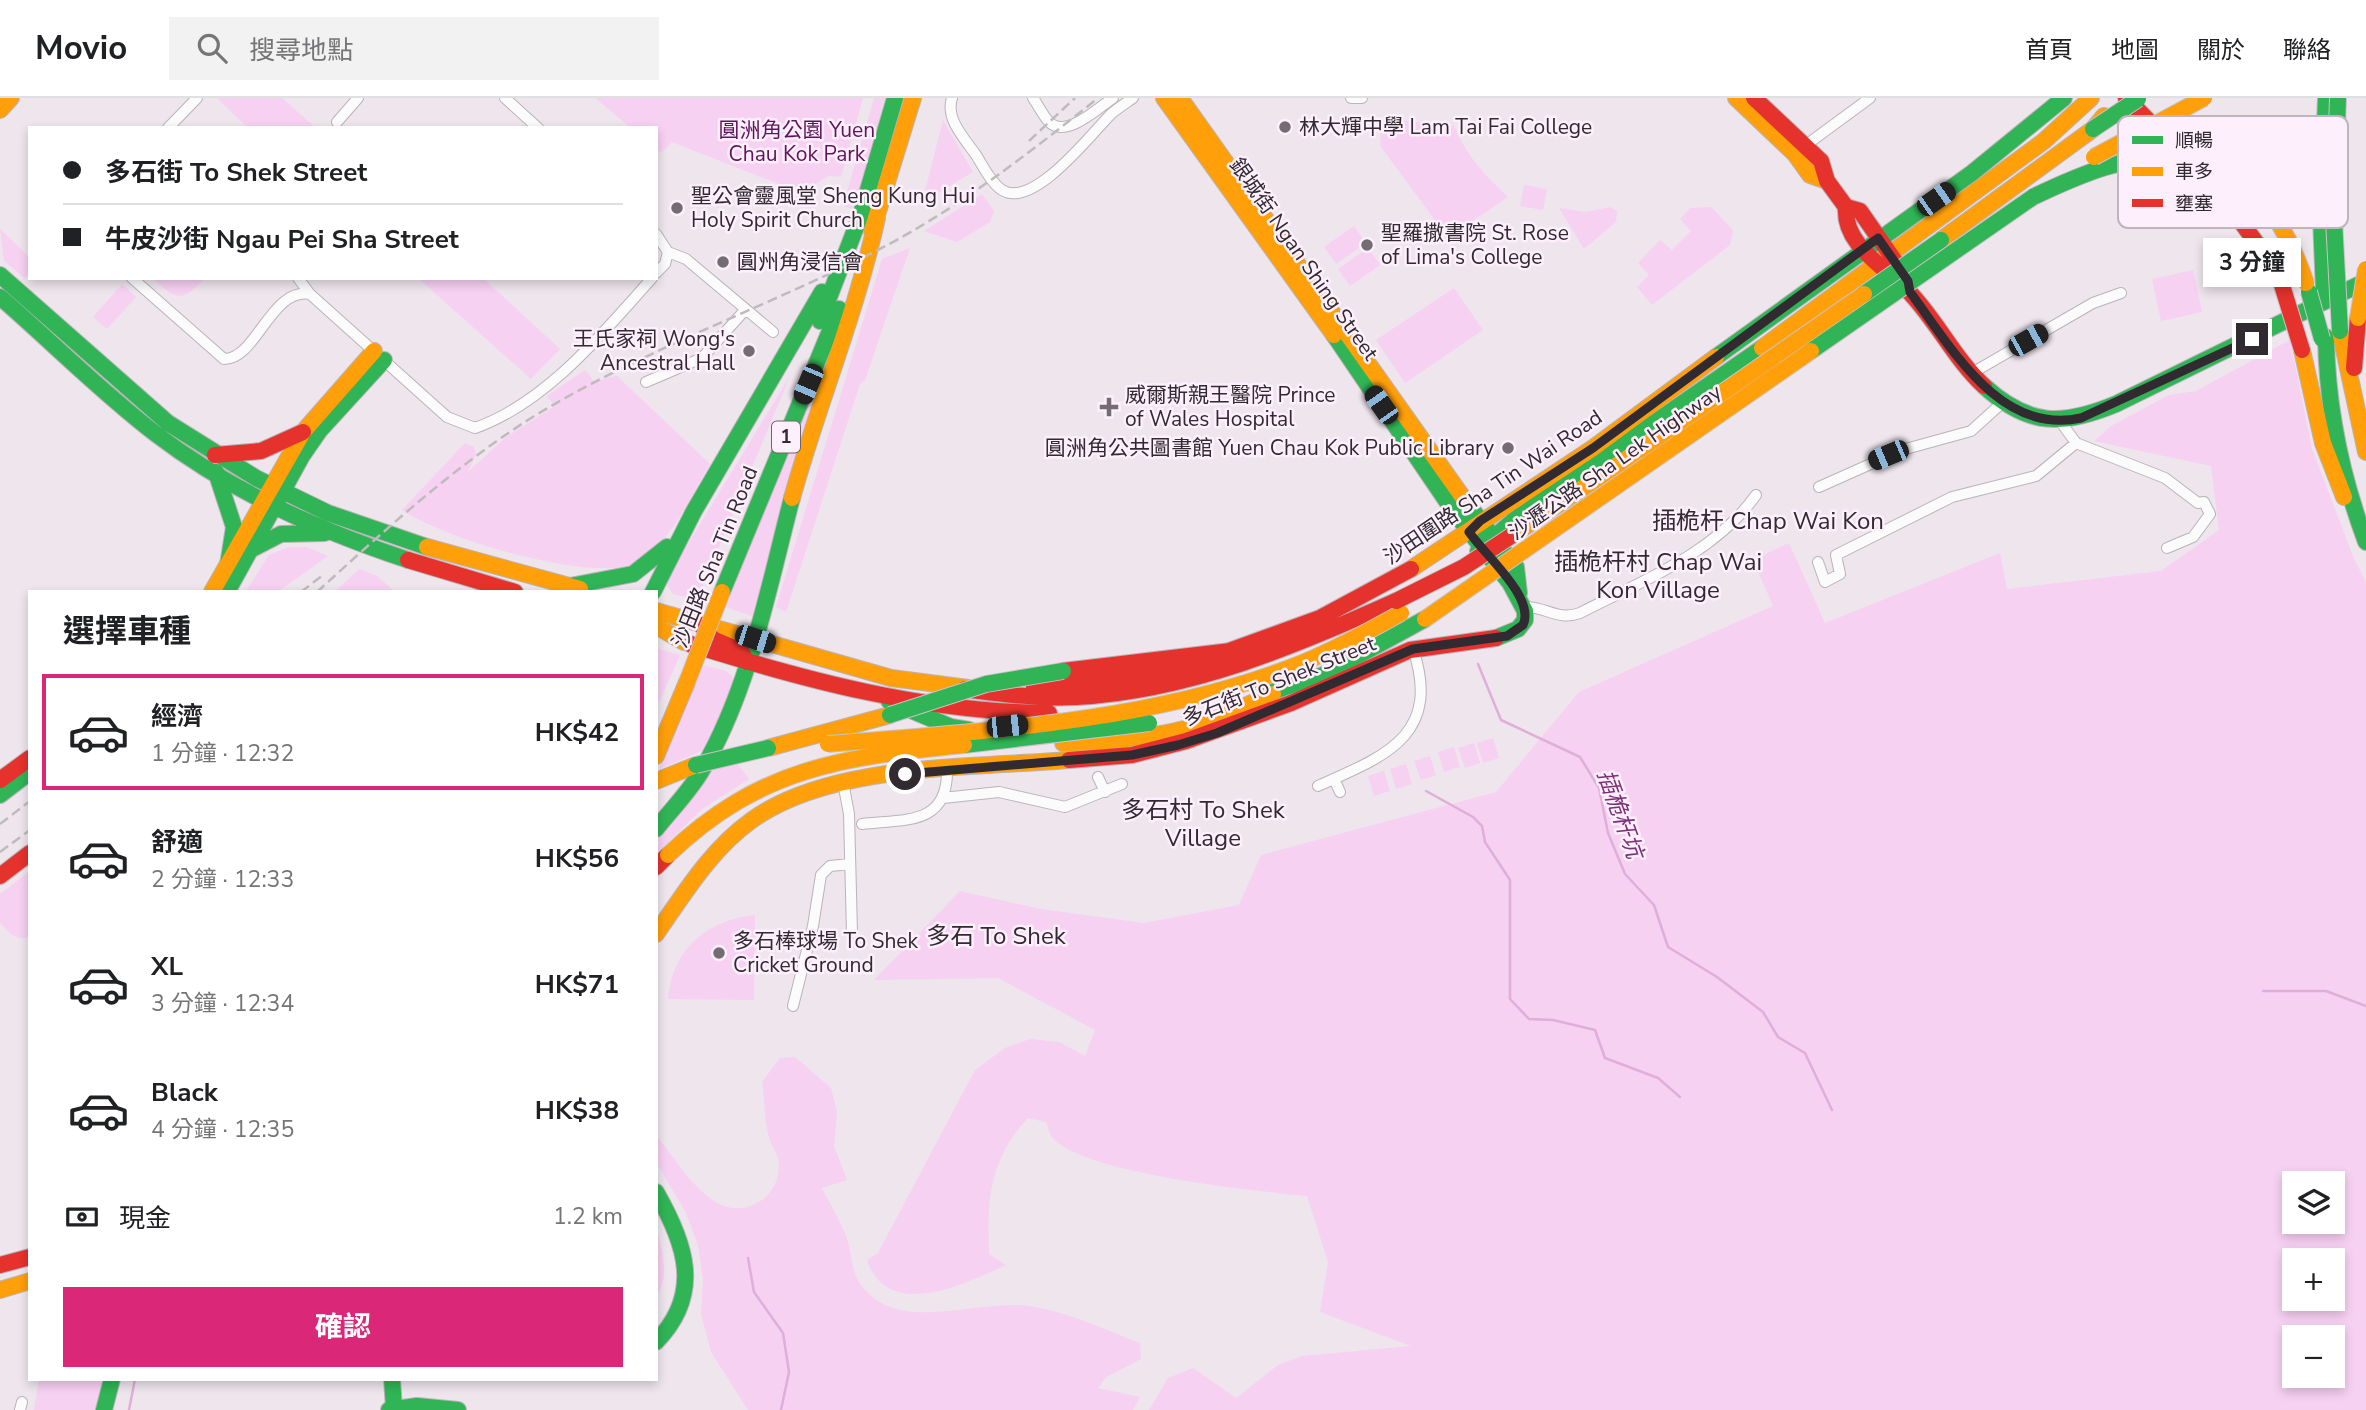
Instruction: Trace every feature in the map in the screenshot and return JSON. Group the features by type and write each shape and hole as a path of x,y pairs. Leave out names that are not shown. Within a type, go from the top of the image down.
{"main road":[{"path":"0,110 11,98"},
{"name":"沙田路 Sha Tin Road","path":"658,750 681,680 847,250 895,98"},
{"name":"沙田路 Sha Tin Road","path":"716,590 877,218 914,98"},
{"name":"銀城街 Ngan Shing Street","path":"1164,98 1474,526 1493,535"},
{"name":"銀城街 Ngan Shing Street","path":"1180,98 1474,526 1480,549"},
{"path":"1736,98 1825,166 1827,181 1846,207 1860,211 1878,238 1899,286 1910,292 1972,373 2003,402 2032,417 2060,421 2081,418 2116,404 2366,281"},
{"path":"1754,98 1801,149"},
{"name":"沙田圍路 Sha Tin Wai Road","path":"658,612 891,678 965,688 1112,681 1185,667 1231,651 1354,602 1593,448 1864,248 1972,173 2064,98"},
{"name":"沙田圍路 Sha Tin Wai Road","path":"658,636 889,701 958,710 1028,713 1088,710 1170,697 1255,672 1341,635 1378,615 1480,549 1493,535 1601,463 1885,259 2049,137 2091,98"},
{"path":"2093,129 2124,98 2141,116"},
{"name":"沙瀝公路 Sha Lek Highway","path":"658,780 704,762 768,748 1071,719 1140,709 1216,693 1292,668 1360,637 1401,613 1464,567 1686,418 2139,98"},
{"name":"沙瀝公路 Sha Lek Highway","path":"2170,116 2204,98"},
{"path":"2325,116 2326,98"},
{"path":"2337,116 2338,98"},
{"name":"沙瀝公路 Sha Lek Highway","path":"658,865 692,831 729,804 779,779 821,765 877,755 1123,727 1273,694 1344,663 1435,612 2033,197 2118,144"},
{"path":"2033,197 2092,171 2118,163"},
{"path":"1846,207 1845,222 1864,248 1885,259"},
{"path":"658,827 713,752 730,715 755,639 806,447 861,287 877,218"},
{"path":"2248,228 2269,256 2281,282 2302,349 2313,412 2329,466 2366,542"},
{"path":"2285,228 2328,340 2352,384"},
{"path":"2322,228 2328,340 2357,524"},
{"path":"2328,340 2334,228"},
{"path":"654,590 685,527 847,250"},
{"path":"2366,269 2352,384 2366,452"},
{"path":"0,275 168,423 332,533 402,559 508,590"},
{"path":"0,297 158,435 216,472 274,496 398,539 583,590"},
{"path":"215,455 262,452 291,440 303,432 379,356"},
{"path":"213,590 320,430 379,356"},
{"path":"228,590 252,549 303,432"},
{"path":"216,472 234,515 235,537 228,565"},
{"path":"570,586 634,576 647,568 685,527"},
{"path":"252,549 281,534 296,531 332,533"},
{"path":"1493,535 1516,567 1522,600"},
{"path":"1480,549 1522,600"},
{"path":"965,688 1045,699 1111,694 1174,683 1324,633 1464,567"},
{"name":"多石街 To Shek Street","path":"658,931 706,864 738,831 791,797 843,782 947,770 1132,755 1178,745 1217,733 1413,649 1507,636 1523,625 1522,600"},
{"path":"701,625 712,639 741,651 747,662"},
{"path":"658,627 684,642"},
{"path":"768,748 881,718 986,684 1063,671 1231,651"},
{"name":"沙田路 Sha Tin Road","path":"658,718 681,680"},
{"path":"889,701 951,727 1060,743 1122,741 1171,733 1223,716 1273,694"},
{"path":"0,780 28,759"},
{"path":"0,795 28,774"},
{"path":"0,876 28,855"},
{"path":"658,1196 677,1231 685,1257 686,1281 682,1306 673,1325 658,1340"},
{"path":"0,1265 28,1258"},
{"path":"0,1290 28,1282"},
{"path":"104,1410 111,1381"},
{"path":"392,1381 392,1409 417,1406 458,1410"}],"street":[{"path":"170,126 197,98"},
{"path":"337,122 358,98"},
{"path":"505,98 536,126"},
{"path":"952,98 950,113 958,128 998,188 1015,194 1027,190 1062,166 1112,113 1133,98"},
{"path":"1033,98 1050,123 1062,127 1075,123 1113,98"},
{"path":"1351,98 1362,98"},
{"path":"1801,149 1870,98"},
{"path":"658,237 668,252 686,259 773,332"},
{"path":"658,272 665,264 668,252"},
{"path":"134,280 224,359 238,354 285,300 297,294 310,294"},
{"path":"300,280 310,294 447,417 455,423 475,428 497,418 539,391 581,358 650,280"},
{"path":"1972,373 2093,303 2121,293"},
{"path":"646,382 702,358 745,310"},
{"path":"1819,487 1902,450 1970,431 2003,402"},
{"path":"2060,421 2076,443 2165,478 2199,503 2204,502 2210,514 2193,537 2167,548"},
{"path":"1818,562 1825,582 1840,574 1836,555 1952,497 2036,476 2076,443"},
{"path":"1522,600 1564,617 1580,613 1704,547 1733,523 1756,495"},
{"path":"1318,786 1386,754 1412,727 1420,707 1422,688 1413,649"},
{"path":"862,824 921,817 935,809 943,798 947,770"},
{"path":"1098,777 1105,792"},
{"path":"1334,779 1340,792"},
{"path":"843,782 849,814 852,933"},
{"path":"943,798 999,792 1065,807 1122,784"},
{"path":"793,1006 813,926 821,875 830,866 850,864"}],"green space":[{"path":"217,98 282,98 314,126 246,126"},
{"name":"圓洲角公園 Yuen Chau Kok Park","path":"595,98 863,98 841,177 829,176 813,185 812,197 672,142 661,153 658,151 658,126 629,126"},
{"path":"874,98 885,98 862,183 851,209 843,206"},
{"path":"1390,114 1399,120 1454,126 1477,164 1508,197 1455,233 1443,231 1381,147 1379,121"},
{"path":"943,120 973,172 922,203"},
{"path":"1524,185 1547,189 1543,210 1520,206"},
{"path":"982,194 994,211 990,222 957,242 924,231"},
{"path":"1610,207 1617,211 1616,222 1584,249 1559,208 1586,212"},
{"path":"1711,207 1733,230 1730,245 1652,305 1637,287 1649,275 1638,263 1660,240 1672,250 1691,231 1680,219 1690,208"},
{"path":"1354,226 1366,243 1336,264 1324,247"},
{"path":"0,229 28,256 28,275 25,278 4,261"},
{"path":"910,248 865,380 860,384 786,612 776,607 882,259"},
{"path":"1368,248 1380,265 1350,286 1338,269"},
{"path":"2193,270 2202,312 2161,321 2152,279"},
{"path":"154,280 203,280 184,295 179,296 167,291"},
{"path":"420,280 485,280 560,349 531,379"},
{"path":"122,284 136,297 107,329 93,317"},
{"path":"1454,288 1483,330 1405,383 1376,340"},
{"path":"2290,340 2312,449 2354,559 2366,582 2366,1410 1149,1410 1168,1378 1193,1368 1236,1398 1278,1365 1302,1356 1411,1346 1320,1312 1328,1262 1307,1196 1212,1185 1133,1171 1097,1161 1070,1150 1052,1137 1046,1122 1028,1118 1005,1149 993,1181 990,1198 989,1254 1006,1265 970,1281 929,1293 909,1294 892,1290 877,1279 867,1260 878,1253 975,1070 1005,1048 1030,1039 1059,1042 1085,1056 1095,1030 998,978 874,980 960,891 1041,909 1144,923 1239,905 1261,855 1496,792 1579,692 1773,606 1753,560 1789,543 1825,623 2000,553 2007,589 2161,571 2219,530 2211,466 2094,441 2111,426 2169,395 2196,391"},
{"path":"823,363 752,616 726,607"},
{"path":"585,370 594,381 617,376 710,464 676,523 647,555 631,565 617,568 566,565 476,543 402,510 465,443 474,447 476,454 468,472 505,438 555,406 547,396"},
{"path":"790,376 697,600 673,594 667,585 668,577"},
{"path":"289,547 307,547 328,556 280,590 247,590 269,555"},
{"path":"359,569 377,576 393,590 337,590"},
{"path":"658,649 680,655 658,705"},
{"path":"702,665 723,670 732,675 733,682 711,747 659,769"},
{"path":"1493,738 1499,758 1483,763 1477,743"},
{"path":"1474,743 1480,763 1465,768 1458,748"},
{"path":"1454,747 1460,767 1444,772 1438,752"},
{"path":"1430,756 1436,775 1421,780 1414,761"},
{"path":"736,762 749,779 702,809 658,852 658,835 709,768"},
{"path":"1406,764 1412,784 1396,789 1390,769"},
{"path":"1384,771 1390,791 1374,796 1368,776"},
{"path":"28,873 28,937 13,936 0,923 0,894"},
{"name":"多石棒球場 To Shek Cricket Ground","path":"755,915 754,1000 668,999 677,965 695,940 722,923"},
{"path":"795,1057 831,1088 837,1112 834,1146 847,1180 822,1188 844,1230 854,1271 865,1290 881,1303 900,1310 920,1312 1029,1306 1058,1312 1140,1343 1141,1359 1106,1377 1098,1388 1140,1397 1133,1410 748,1410 711,1352 701,1314 703,1279 698,1245 686,1213 658,1165 658,1138 687,1176 713,1200 727,1207 742,1208 759,1202 774,1187 778,1177 779,1166 768,1134 762,1082 780,1058"},
{"path":"658,1235 664,1272 658,1294"},
{"path":"39,1381 105,1381 98,1410 34,1410"}],"waterway":[{"name":"插桅杆坑","path":"1478,664 1501,720 1580,757 1599,788 1608,833 1625,874 1654,905 1668,947 1717,977 1763,1012 1778,1037 1805,1053 1832,1110"},
{"path":"1426,791 1473,817 1482,826 1485,842 1510,880 1510,999 1529,1019 1553,1020 1595,1030 1605,1058 1658,1078 1680,1097"},
{"path":"2263,991 2326,991 2366,1006"},
{"path":"748,1258 754,1292 783,1333 789,1372 781,1410"},
{"path":"129,1410 135,1381"}],"railway":[{"path":"1029,141 1075,98"},
{"path":"319,590 450,476 536,415 619,370 834,272 906,235 991,180 1098,98"},
{"path":"304,590 323,575"},
{"path":"0,824 28,803"},
{"path":"0,852 28,831"}],"traffic: fast":[{"path":"820,321 861,214 895,98"},
{"path":"1716,357 1972,173 2064,98"},
{"path":"2325,116 2326,98"},
{"path":"2337,116 2338,98"},
{"path":"2093,129 2138,99"},
{"path":"2033,197 2118,163"},
{"path":"1811,351 2033,197"},
{"path":"2321,228 2324,292"},
{"path":"2334,228 2340,331"},
{"path":"1864,294 1941,240"},
{"path":"0,275 168,423 256,478 328,513 427,547"},
{"path":"1984,386 2000,399 2032,416 2047,419 2079,416 2116,404 2366,281"},
{"path":"654,590 694,511 822,292"},
{"path":"2309,292 2322,339"},
{"path":"0,297 116,401 185,455 277,508 341,536 408,560"},
{"path":"722,592 839,309"},
{"path":"1334,335 1454,512 1510,583 1525,611 1525,620 1518,629 1496,638"},
{"path":"2326,337 2329,389 2337,441 2366,542"},
{"path":"1478,551 1514,520 1762,348"},
{"path":"228,590 302,456 320,430 384,360"},
{"path":"216,472 234,527 228,565"},
{"path":"658,827 697,778 719,739 733,706 766,602 792,498"},
{"path":"1464,499 1516,567 1519,593"},
{"path":"252,549 281,534 325,533"},
{"path":"570,586 633,574 667,547"},
{"path":"1259,696 1323,675 1425,619"},
{"path":"890,715 986,684 1063,671"},
{"path":"889,701 951,727 969,730"},
{"path":"964,745 1149,723"},
{"path":"696,765 768,748"},
{"path":"0,795 28,774"},
{"path":"658,1195 675,1231 685,1268 685,1287 680,1306 671,1324 658,1340"},
{"path":"104,1410 111,1381"},
{"path":"392,1381 394,1409"},
{"path":"389,1410 417,1406 458,1410"}],"traffic: slow":[{"path":"0,110 11,98"},
{"path":"872,231 913,98"},
{"path":"1164,98 1334,335"},
{"path":"1180,98 1464,499"},
{"path":"1736,98 1795,154 1810,175 1827,181"},
{"path":"1762,348 2044,141 2091,98"},
{"path":"2170,116 2204,98"},
{"path":"1941,240 2093,129 2104,116"},
{"path":"2094,157 2118,144"},
{"path":"792,498 859,289 877,218"},
{"path":"2281,228 2306,283"},
{"path":"2358,318 2366,269"},
{"path":"1641,449 1864,294"},
{"path":"2340,331 2366,452"},
{"path":"2302,350 2323,443 2344,497"},
{"path":"213,590 303,432 374,351"},
{"path":"1425,619 1811,351"},
{"path":"1411,569 1593,448 1716,357"},
{"path":"1511,536 1641,449"},
{"path":"427,547 580,589"},
{"path":"687,682 722,592"},
{"path":"658,612 891,678 968,688"},
{"path":"828,744 1068,721 1188,699 1246,683 1302,663 1401,613"},
{"path":"658,627 684,642"},
{"path":"658,751 687,682"},
{"path":"1063,743 1098,742 1186,729 1212,721 1273,694"},
{"path":"768,748 890,715"},
{"path":"668,855 736,802 770,785 841,762 964,745"},
{"path":"658,931 699,873 724,844 752,820 784,801 862,778 947,767 1069,760"},
{"path":"658,780 696,765"},
{"path":"0,1290 28,1282"}],"traffic: jam":[{"path":"1754,98 1821,161 1827,181 1846,207 1860,211 1897,264"},
{"path":"2126,98 2144,116"},
{"path":"1846,207 1847,221 1859,245 1911,294 1984,386"},
{"path":"2246,228 2281,282"},
{"path":"2281,282 2302,350"},
{"path":"2354,368 2358,318"},
{"path":"215,455 261,451 303,432"},
{"path":"1396,601 1464,567 1511,536"},
{"path":"408,560 508,590"},
{"path":"1034,687 1112,681 1185,667 1320,618 1411,569"},
{"path":"965,689 1020,696 1076,697 1159,686 1200,676 1280,650 1396,601"},
{"path":"701,625 713,639 741,651 747,662"},
{"path":"1069,760 1132,755 1186,741 1291,703 1410,650 1496,638"},
{"path":"690,644 822,682 867,692 957,707 1049,713"},
{"path":"1063,671 1231,651"},
{"path":"0,780 28,759"},
{"path":"0,876 28,855"},
{"path":"658,865 668,855"},
{"path":"0,1265 28,1258"}],"place":[{"name":"林大輝中學 Lam Tai Fai College","path":"1285,127"},
{"name":"聖公會靈風堂 Sheng Kung Hui Holy Spirit Church","path":"677,208"},
{"name":"聖羅撒書院 St. Rose of Lima's College","path":"1367,245"},
{"name":"圓州角浸信會","path":"723,262"},
{"name":"王氏家祠 Wong's Ancestral Hall","path":"749,351"},
{"name":"威爾斯親王醫院 Prince of Wales Hospital","path":"1109,407"},
{"name":"圓洲角公共圖書館 Yuen Chau Kok Public Library","path":"1508,448"},
{"name":"多石棒球場 To Shek Cricket Ground","path":"719,953"}],"district":[{"name":"插桅杆 Chap Wai Kon","path":"1768,521"},
{"name":"插桅杆村 Chap Wai Kon Village","path":"1658,576"},
{"name":"多石村 To Shek Village","path":"1203,824"},
{"name":"多石 To Shek","path":"996,936"}],"route":[{"path":"905,774 1132,755 1178,745 1217,733 1346,680 1413,649 1507,636 1523,625 1527,617 1526,607 1519,593 1480,549 1469,532 1480,521 1593,448 1878,238 1908,281 1910,292 1972,373 2003,402 2032,417 2060,421 2081,418 2252,339"}]}
